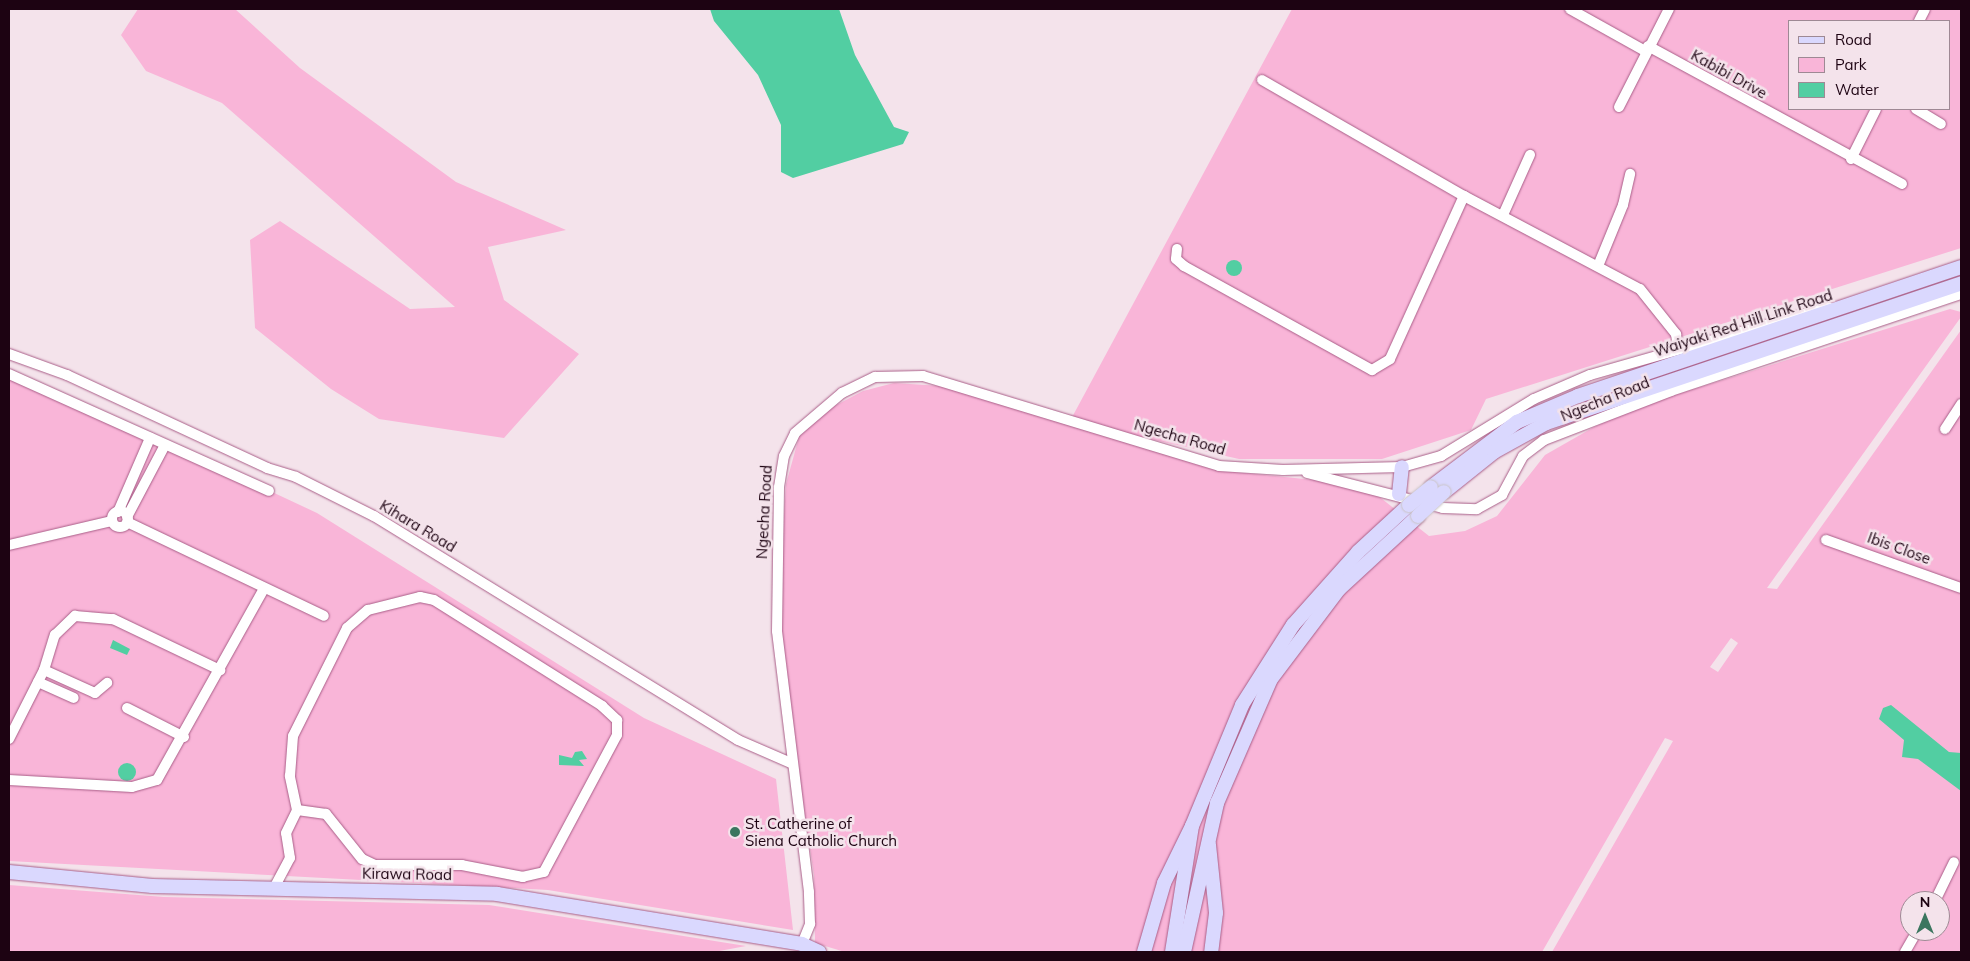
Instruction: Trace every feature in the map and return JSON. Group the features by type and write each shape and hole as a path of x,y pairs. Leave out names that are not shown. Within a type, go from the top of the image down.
{"main road":[{"name":"Waiyaki Red Hill Link Road","path":"1541,418 1854,303 1961,267"},
{"name":"Waiyaki Red Hill Link Road","path":"1541,418 1829,332 1961,283"},
{"path":"1184,952 1207,837 1229,768 1287,654 1339,589 1414,510 1437,489 1494,452 1541,418"},
{"path":"1399,494 1402,467"},
{"path":"1144,952 1164,883 1192,826 1242,706 1281,642 1358,552 1414,510"},
{"path":"1172,952 1192,826"},
{"path":"1207,837 1216,913 1211,952"},
{"name":"Kirawa Road","path":"9,872 152,886 497,894 812,950"}],"street":[{"name":"Kabibi Drive","path":"1570,9 1646,48 1851,160 1902,184"},
{"path":"1619,107 1646,48 1669,9"},
{"path":"1262,80 1464,196 1598,266 1647,295 1676,334 1678,348"},
{"path":"1851,160 1876,110"},
{"path":"1918,110 1941,124"},
{"path":"1503,215 1530,155"},
{"path":"1598,266 1630,174"},
{"path":"1177,249 1176,259 1184,266 1372,370 1390,359 1464,196"},
{"path":"1957,296 1961,306"},
{"name":"Ngecha Road","path":"812,950 809,892 791,763 777,631 782,466 795,433 842,393 875,377 923,376 1197,460 1284,470 1399,494 1456,510 1485,507 1510,485 1523,456 1544,440 1829,332 1957,296"},
{"name":"Ngecha Road","path":"1284,470 1402,467 1441,456 1547,393 1678,348 1794,314 1854,303"},
{"name":"Kihara Road","path":"9,354 68,375 259,465 296,476 374,516 738,740 791,763"},
{"path":"9,374 269,491"},
{"path":"1945,430 1961,404"},
{"path":"150,438 115,516 119,527 127,520 165,445"},
{"path":"9,545 115,516"},
{"path":"127,520 263,590 324,616"},
{"name":"Ibis Close","path":"1826,540 1961,588"},
{"path":"9,780 149,785 166,770 263,590"},
{"path":"274,888 290,858 286,832 297,810 290,776 296,725 348,626 372,608 420,597 434,600 602,706 617,720 617,735 550,865 533,876 462,865 374,865 362,859 326,814 297,810"},
{"path":"9,739 44,670 55,635 75,616 86,614 113,619 220,670"},
{"path":"44,670 95,693 107,683"},
{"path":"38,682 74,698"},
{"path":"127,708 184,737"},
{"path":"1940,891 1954,862"},
{"path":"1905,952 1911,941"}],"green space":[{"path":"138,9 235,9 300,68 456,182 566,230 488,247 504,300 579,354 504,438 379,419 331,389 255,328 250,240 280,221 410,309 455,307 222,103 146,71 121,35"},
{"path":"1292,9 1961,9 1961,248 1486,399 1471,430 1382,459 1239,459 1070,421"},
{"path":"1950,309 1961,312 1961,317 1767,588 1777,589 1961,330 1961,952 1552,952 1673,741 1665,738 1542,952 845,952 815,943 814,875 777,630 786,484 799,437 825,411 863,391 894,383 941,386 1215,470 1324,481 1377,495 1429,536 1465,531 1497,516 1545,455 1594,427 1646,404","holes":["1731,638 1738,643 1718,672 1710,667"]},
{"path":"9,369 317,513 644,718 776,779 793,930 548,890 9,861"},
{"path":"9,885 164,897 489,905 746,946 714,952 9,952"}],"water":[{"path":"710,9 839,9 855,55 894,127 909,132 903,144 793,178 781,172 781,125 758,75 714,21"},
{"path":"1231,260 1237,260 1242,265 1240,274 1231,276 1226,271 1226,265"},
{"path":"113,640 130,649 127,655 110,648"},
{"path":"1891,705 1949,752 1961,753 1961,791 1918,759 1902,757 1904,740 1879,719 1883,708"},
{"path":"582,751 587,759 579,760 584,766 559,765 559,755 572,758 575,752"},
{"path":"127,763 133,766 136,772 133,778 127,781 121,778 118,772 121,766"}],"place":[{"name":"St. Catherine of Siena Catholic Church","path":"735,832"}]}
